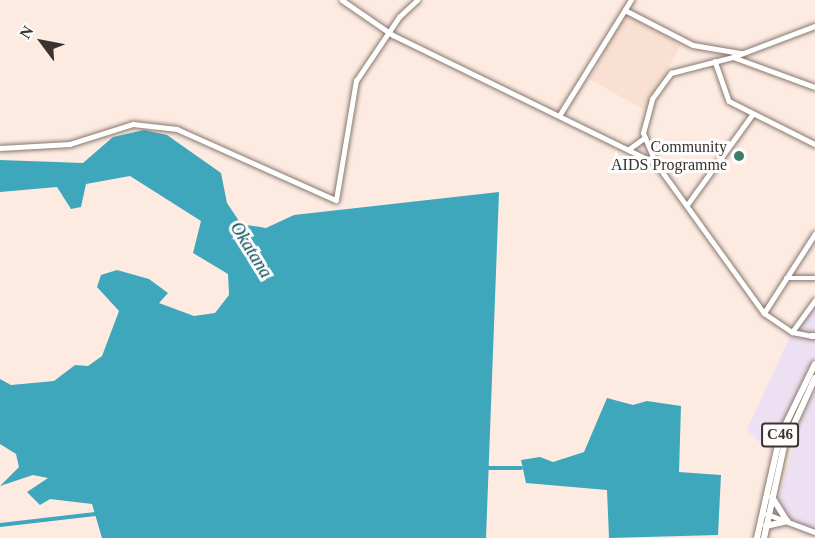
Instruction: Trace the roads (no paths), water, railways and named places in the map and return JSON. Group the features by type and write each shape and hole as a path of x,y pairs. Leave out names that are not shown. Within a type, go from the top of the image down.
{"main road":[{"name":"C46","path":"764,538 766,513 793,413 815,364"},
{"name":"C46","path":"757,538 772,496 793,413 815,378"},
{"path":"766,526 787,522 772,496"}],"street":[{"path":"342,0 388,32 656,163"},
{"path":"0,148 70,144 133,124 177,129 336,200 356,81 388,32 417,0"},
{"path":"559,116 631,0"},
{"path":"625,10 693,45 744,54"},
{"path":"629,149 643,139 659,85 671,73 744,54 815,26"},
{"path":"733,57 815,87"},
{"path":"715,61 729,101 752,115 815,144"},
{"path":"687,205 752,115"},
{"path":"643,139 656,163 764,313 792,332 814,336"},
{"path":"764,313 815,234"},
{"path":"786,278 815,278"},
{"path":"792,332 815,300"},
{"path":"766,513 815,532"}],"water":[{"name":"Okatana","path":"144,130 167,135 221,173 227,203 241,224 266,228 294,215 499,192 486,538 102,538 92,504 50,499 40,505 27,492 48,478 33,475 0,486 19,467 16,454 0,444 0,379 11,385 54,381 75,365 88,366 102,356 119,311 97,287 101,275 117,270 149,279 168,293 159,303 194,316 215,313 229,295 228,274 193,253 201,221 130,176 86,184 81,207 71,209 57,187 0,192 0,160 83,163 113,137"},
{"path":"607,398 633,405 647,401 681,406 679,472 721,475 718,535 609,538 607,490 526,483 521,460 540,457 553,462 584,452"}],"waterway":[{"path":"488,468 521,468"},
{"path":"0,525 95,514"}],"place":[{"name":"Community AIDS Programme","path":"739,156"}]}
